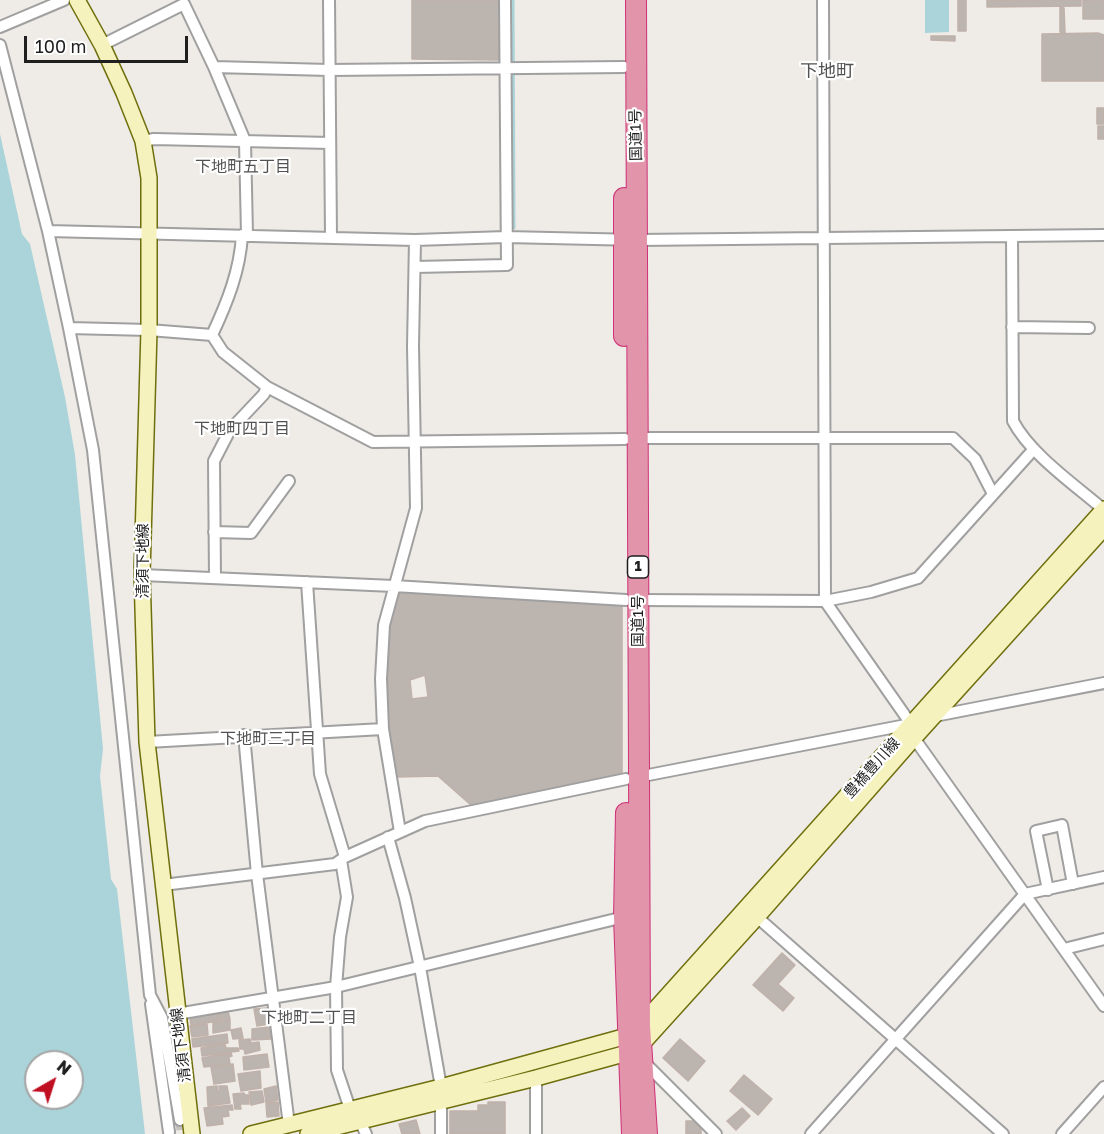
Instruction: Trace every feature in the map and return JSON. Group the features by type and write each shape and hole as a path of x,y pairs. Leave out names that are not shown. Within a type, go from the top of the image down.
{"highway":[{"name":"国道1号","path":"623,0 631,240"},
{"name":"国道1号","path":"632,1134 636,1044 632,778 631,240 636,0"},
{"name":"国道1号","path":"632,778 624,917 647,1134"}],"main road":[{"name":"清須下地線","path":"77,0 102,45 124,93 143,141 149,178 149,330 142,575 147,742 192,1134"},
{"name":"豊橋豊川線","path":"636,1044 757,917 1104,509"},
{"name":"豊橋豊川線","path":"636,1044 913,731 935,716 1104,528"},
{"path":"441,1094 536,1078 636,1044"},
{"path":"318,1133 441,1094 636,1044"},
{"path":"251,1134 289,1125 359,1121"}],"street":[{"path":"0,27 64,0"},
{"path":"329,0 331,237"},
{"path":"415,267 507,265 510,68 505,0"},
{"path":"823,0 825,601 1104,1006"},
{"path":"102,45 184,4 245,141 244,235 232,291 212,336"},
{"path":"0,45 48,231 93,450 150,995 169,1132"},
{"path":"214,67 330,70 624,68"},
{"path":"143,141 154,139 330,143"},
{"path":"48,231 416,240 506,237 631,240 1104,235"},
{"path":"1012,236 1013,421 1020,434 1034,449 1104,509"},
{"path":"400,832 383,729 381,679 384,625 416,508 413,346 416,240"},
{"path":"1012,327 1089,328"},
{"path":"69,328 149,330 212,336"},
{"path":"212,336 223,352 267,387 373,442 954,438 975,459 993,494"},
{"path":"214,578 214,461 230,430 264,394 267,387"},
{"path":"142,575 394,586 632,600 825,601 871,592 918,578 1034,449"},
{"path":"214,532 251,533 289,480"},
{"path":"307,582 320,774 343,858 347,897 340,937 336,987 337,1070 359,1121"},
{"path":"935,716 1104,683"},
{"path":"147,742 383,729"},
{"path":"163,885 335,864 343,858 425,821 632,778 913,731"},
{"path":"244,735 257,874 289,1125"},
{"path":"1048,890 1036,831 1062,825 1073,884"},
{"path":"388,837 405,898 420,967 441,1094 441,1134"},
{"path":"811,1134 1025,894 1104,877"},
{"path":"177,1014 336,987 624,917"},
{"path":"757,917 1003,1134"},
{"path":"1064,949 1104,939"},
{"path":"150,995 162,1018 180,1120"},
{"path":"636,1044 716,1134"},
{"path":"536,1078 536,1134"},
{"path":"1062,1134 1104,1088"}],"water":[{"path":"925,0 949,0 949,32 925,33"},
{"path":"0,134 22,234 30,244 65,397 75,455 103,749 100,776 111,879 117,889 145,1134 0,1134"}],"building":[{"path":"412,0 500,0 499,60 412,59"},
{"path":"958,0 966,0 966,31 958,31"},
{"path":"987,0 1081,0 1081,6 987,7"},
{"path":"1083,0 1104,0 1104,19 1083,19"},
{"path":"1060,7 1064,8 1065,33 1060,32"},
{"path":"1098,33 1104,35 1104,81 1042,81 1042,34"},
{"path":"931,36 955,36 955,41 931,40"},
{"path":"1097,108 1104,108 1104,124 1097,124"},
{"path":"1098,126 1104,126 1104,139 1098,139"},
{"path":"398,591 622,604 622,776 472,806 438,776 396,777 387,713 389,625"},
{"path":"425,675 428,697 412,699 410,680"},
{"path":"782,953 795,965 778,984 794,998 783,1011 753,985"},
{"path":"267,1008 268,1024 257,1026 254,1009"},
{"path":"228,1011 230,1019 220,1020 218,1012"},
{"path":"217,1012 219,1021 191,1025 190,1019 193,1017"},
{"path":"230,1020 230,1030 213,1033 213,1023"},
{"path":"207,1024 208,1035 192,1037 190,1026"},
{"path":"270,1027 271,1039 252,1040 252,1029"},
{"path":"241,1028 243,1038 233,1039 231,1030"},
{"path":"227,1034 228,1043 193,1047 192,1039"},
{"path":"250,1039 251,1043 259,1042 260,1050 245,1054 244,1049 240,1049 239,1040"},
{"path":"680,1039 705,1061 688,1081 663,1058"},
{"path":"225,1044 226,1048 238,1048 239,1051 202,1056 201,1048"},
{"path":"231,1053 230,1064 204,1067 202,1058"},
{"path":"267,1054 269,1067 244,1070 243,1057"},
{"path":"233,1064 235,1081 214,1084 211,1067"},
{"path":"260,1071 261,1088 241,1091 238,1074"},
{"path":"744,1075 772,1099 758,1115 730,1091"},
{"path":"217,1086 220,1091 219,1086 227,1086 230,1103 208,1106 207,1087"},
{"path":"276,1086 278,1100 266,1102 264,1089"},
{"path":"262,1091 264,1102 251,1105 249,1092"},
{"path":"233,1094 248,1095 249,1104 240,1104 241,1109 235,1109"},
{"path":"278,1102 279,1116 267,1117 266,1103"},
{"path":"488,1102 505,1102 505,1134 450,1134 450,1111 478,1111 478,1105 488,1105"},
{"path":"232,1105 233,1110 228,1110 229,1116 222,1117 223,1124 207,1126 204,1108"},
{"path":"742,1108 750,1116 736,1130 727,1121"},
{"path":"416,1120 420,1134 402,1134 399,1124"},
{"path":"686,1121 701,1121 701,1134 686,1134"}],"waterway":[{"path":"513,0 514,228"}],"tunnel":[{"path":"180,1120 182,1134"}],"district":[{"name":"下地町","path":"827,71"},
{"name":"下地町五丁目","path":"243,167"},
{"name":"下地町四丁目","path":"242,429"},
{"name":"下地町三丁目","path":"268,739"},
{"name":"下地町二丁目","path":"309,1018"}]}
